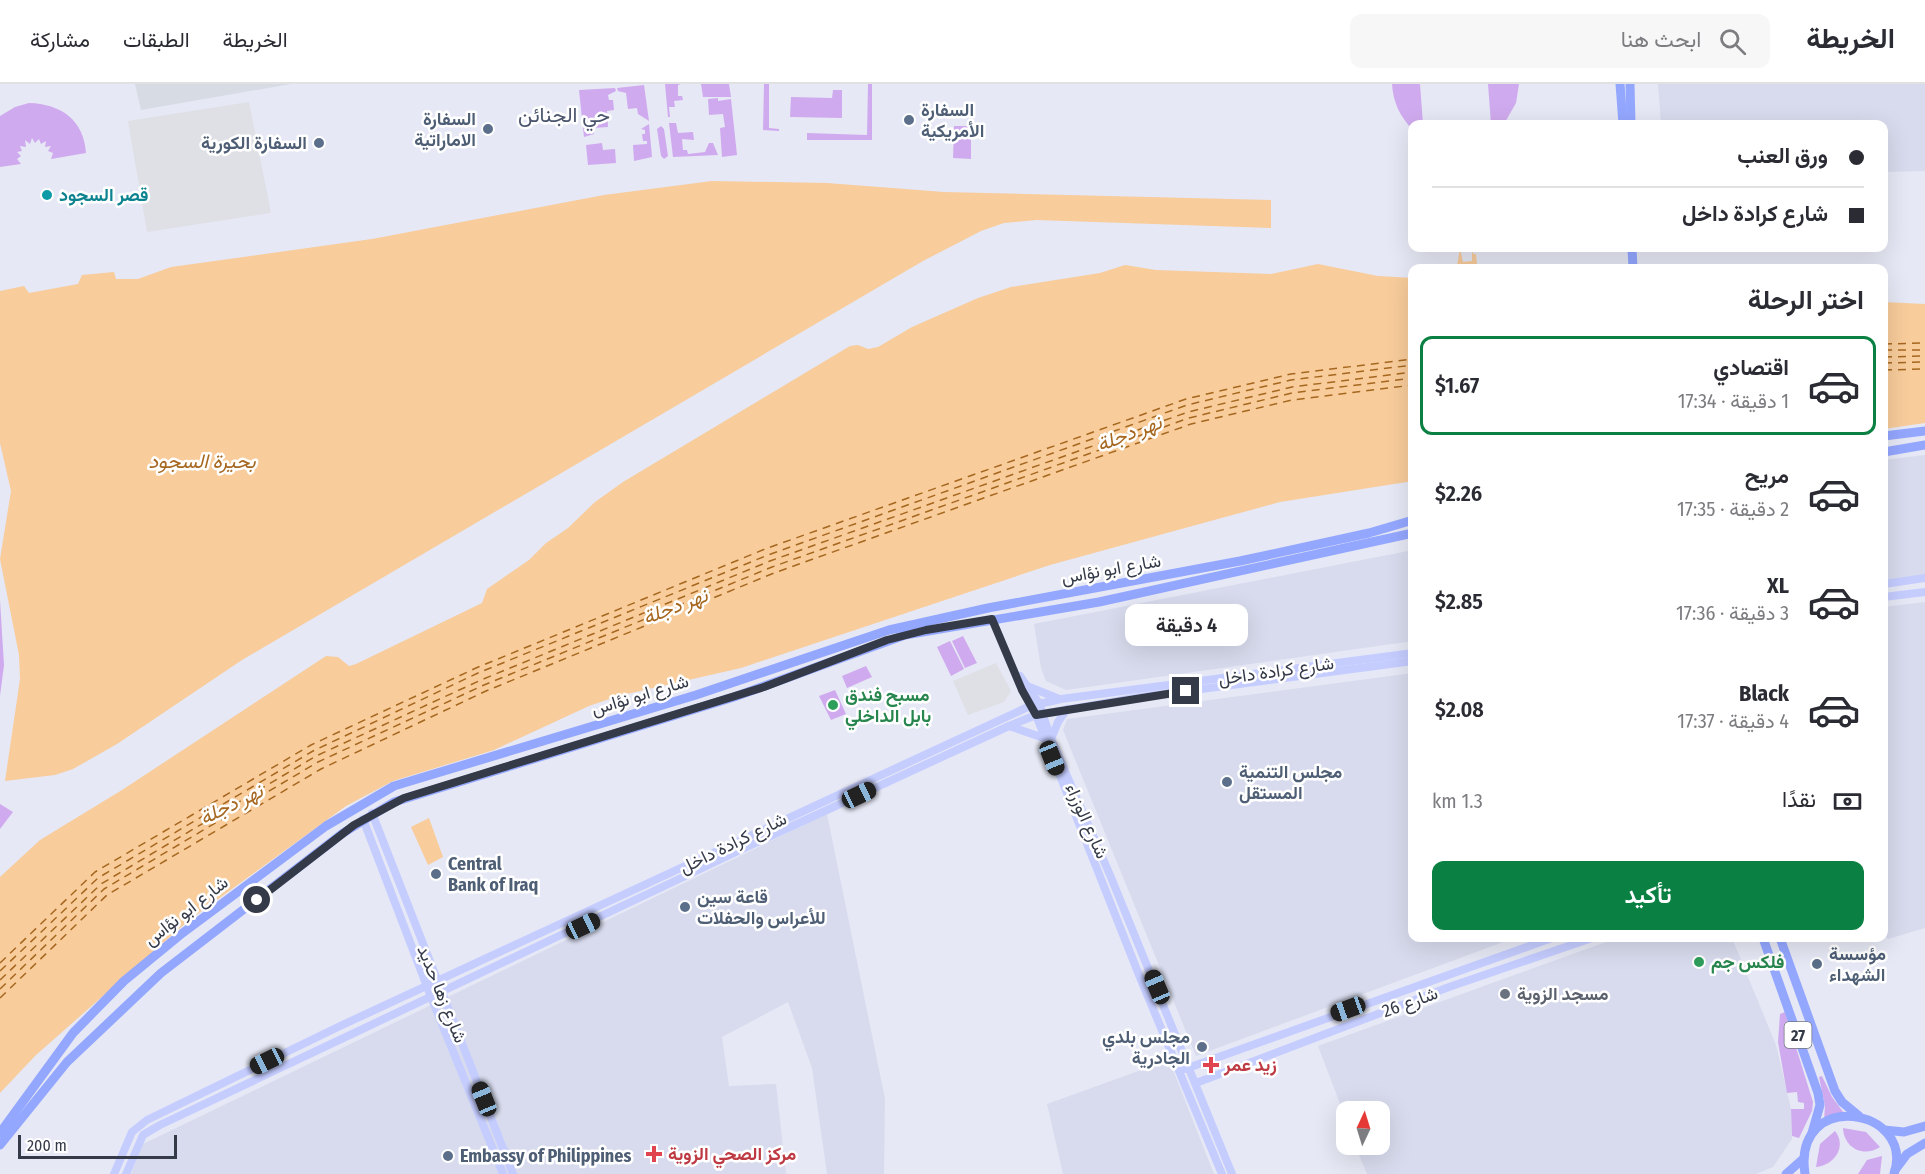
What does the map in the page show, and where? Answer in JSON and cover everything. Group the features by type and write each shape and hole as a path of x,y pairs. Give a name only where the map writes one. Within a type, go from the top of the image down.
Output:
{"main road":[{"path":"1620,84 1623,120"},
{"path":"1630,84 1631,120"},
{"path":"1888,436 1925,431"},
{"path":"1888,451 1925,445"},
{"name":"شارع ابو نؤاس","path":"0,1133 73,1033 124,981 180,935 326,826 394,786 592,727 916,623 1229,563 1368,533 1408,521"},
{"name":"شارع ابو نؤاس","path":"0,1145 67,1062 145,987 372,813 425,791 764,687 887,640 926,630 1099,602 1408,534"},
{"path":"1888,583 1925,578"},
{"path":"1888,597 1925,592"},
{"name":"شارع الوزراء","path":"992,619 1008,658 1024,688 1029,706 1039,715"},
{"name":"شارع كرادة داخل","path":"126,1174 136,1147 150,1130 557,938 818,802 1029,706 1061,699 1408,654"},
{"name":"شارع كرادة داخل","path":"114,1174 135,1127 227,1080 427,986 665,882 1009,726 1039,715 1067,709 1408,662"},
{"path":"1014,713 1024,688 1061,699"},
{"name":"شارع الوزراء","path":"1024,688 1039,703 1039,715 1047,738 1161,1026 1180,1071 1232,1174"},
{"path":"1009,726 1047,738 1067,709"},
{"name":"شارع الوزراء","path":"1047,738 1190,1068 1215,1143 1222,1174"},
{"name":"شارع زها حديد","path":"372,813 436,982 513,1174"},
{"name":"شارع زها حديد","path":"363,819 431,997 503,1174"},
{"path":"553,929 557,938"},
{"name":"شارع 26","path":"1180,1071 1540,942"},
{"name":"شارع 26","path":"1196,1083 1503,968 1580,942"},
{"name":"27","path":"1764,942 1818,1093 1818,1115 1812,1133"},
{"name":"27","path":"1781,942 1827,1074 1842,1102 1859,1116"},
{"path":"1499,956 1503,968"},
{"path":"1161,1026 1171,1022"},
{"path":"1805,1174 1803,1159 1812,1133 1833,1118 1859,1116 1873,1121 1884,1130 1892,1142 1896,1156 1894,1172"},
{"path":"483,1124 493,1121"},
{"path":"1884,1130 1904,1132 1925,1125"},
{"path":"1894,1172 1907,1154 1925,1143"},
{"path":"1786,1174 1803,1159"}],"shaded area":[{"path":"135,84 291,84 141,110"},
{"path":"665,84 681,84 678,85 678,96 682,96 683,100 674,101 675,107 669,107 670,117 668,117"},
{"path":"701,84 729,84 731,97 703,97"},
{"path":"764,84 769,84 769,128 779,129 779,131 763,130"},
{"path":"868,84 872,84 872,140 807,140 807,133 867,135"},
{"path":"1392,84 1420,84 1423,120 1408,120 1408,124 1398,109"},
{"path":"1488,84 1519,84 1516,103 1506,120 1491,120"},
{"path":"1658,84 1925,84 1925,171 1888,172 1888,120 1661,120"},
{"path":"644,85 649,121 638,114 637,108 628,109 626,93 618,91 617,88"},
{"path":"615,88 616,91 608,95 609,100 613,100 614,110 607,111 608,127 593,128 594,134 584,137 579,90"},
{"path":"833,90 842,90 842,118 790,117 791,97 832,98"},
{"path":"718,98 718,101 731,99 737,155 722,157 720,128 725,127 723,114 709,115 708,99"},
{"path":"249,102 271,213 147,232 128,121"},
{"path":"29,103 51,107 69,116 81,131 86,153 51,159 53,153 48,151 51,146 45,147 46,141 41,144 39,139 35,143 32,138 30,144 25,140 26,147 20,146 22,151 17,152 21,156 17,159 21,164 0,167 0,116 15,107"},
{"path":"669,123 676,123 678,133 693,132 694,140 682,139 683,150 687,150 688,154 705,152 709,143 713,143 718,155 673,157"},
{"path":"649,124 652,157 634,161 633,145 647,144 647,141 643,141 642,134 645,134 645,130 641,129"},
{"path":"661,126 664,129 668,156 664,159 661,156 657,129"},
{"path":"954,126 971,126 971,159 953,158"},
{"path":"602,143 603,150 615,149 616,163 588,165 586,145"},
{"path":"1925,455 1925,575 1888,580 1888,460"},
{"path":"1408,551 1408,642 1066,690 1046,681 1041,668 1034,624"},
{"path":"0,600 4,665 0,696"},
{"path":"1925,602 1925,928 1888,939 1888,607"},
{"path":"963,636 977,663 965,668 952,641"},
{"path":"950,641 964,669 951,676 937,647"},
{"path":"996,663 1011,691 1004,702 968,715 953,681"},
{"path":"866,666 872,677 847,688 842,676"},
{"path":"1408,674 1408,942 1503,942 1196,1056 1063,730 1067,719"},
{"name":"مسبح فندق بابل الداخلي","path":"835,690 846,714 831,720 819,696"},
{"path":"0,804 13,812 0,829"},
{"path":"827,814 885,1099 884,1174 827,1174 812,1068 788,1002 722,1037 729,1086 776,1084 786,1174 131,1174 143,1144"},
{"path":"1606,942 1734,942 1776,1045 1791,1109 1792,1139 1773,1167 1756,1174 1367,1174 1359,1155 1390,1155 1390,1101 1339,1101 1318,1046"},
{"path":"1785,1012 1813,1102 1812,1111 1799,1138 1792,1136 1791,1109 1804,1109 1804,1103 1798,1102 1797,1092 1787,1093 1778,1042 1780,1014"},
{"path":"1169,1060 1214,1174 1063,1174 1047,1104"},
{"path":"1822,1076 1832,1097 1844,1113 1824,1120 1825,1106 1819,1077"},
{"path":"1843,1128 1866,1132 1880,1147 1867,1151 1855,1149 1847,1141"},
{"path":"1835,1131 1840,1143 1837,1154 1829,1163 1816,1167 1820,1144"},
{"path":"1882,1156 1880,1174 1858,1174 1867,1160"}],"water":[{"name":"بحيرة السجود","path":"712,181 827,183 944,192 1271,200 1271,228 1036,220 1004,223 981,231 923,261 242,660 117,744 73,769 55,775 5,781 20,679 19,655 0,559 11,491 0,443 0,291 24,286 29,293 78,284 82,275 114,272 116,279 138,279 171,267 372,239 604,195"},
{"path":"1459,252 1463,262 1472,261 1472,252 1476,254 1477,264 1457,264"},
{"name":"نهر دجلة","path":"1318,264 1378,276 1408,278 1408,482 1280,502 1050,565 741,668 618,696 589,706 494,750 393,781 346,806 188,921 36,1055 0,1093 0,877 40,840 122,790 326,656 338,657 349,666 356,664 482,603 487,589 529,560 595,502 623,482 850,346 858,345 868,349 878,347 912,327 978,298 1011,287 1100,273 1125,265 1156,270 1271,274"},
{"path":"1888,302 1925,304 1925,423 1888,428"},
{"path":"429,818 443,857 428,865 411,827"}],"ferry route":[{"path":"1888,344 1925,343"},
{"path":"1888,350 1925,350"},
{"path":"1888,357 1925,356"},
{"path":"0,963 95,872 311,745 476,668 765,549 1186,399 1291,374 1408,360"},
{"path":"1888,363 1925,362"},
{"path":"0,971 98,878 313,751 478,673 768,555 1187,405 1291,380 1408,366"},
{"path":"1888,370 1925,369"},
{"path":"0,980 101,884 316,756 481,680 770,561 1188,412 1292,387 1408,373"},
{"path":"0,989 104,889 318,762 484,685 772,567 1189,418 1292,393 1408,379"},
{"path":"0,998 107,895 321,769 486,691 774,573 1191,424 1292,400 1408,386"}],"place":[{"name":"السفارة الأمريكية","path":"909,120"},
{"name":"السفارة الاماراتية","path":"488,129"},
{"name":"السفارة الكورية","path":"319,143"},
{"name":"قصر السجود","path":"47,195"},
{"name":"مسبح فندق بابل الداخلي","path":"833,705"},
{"name":"مجلس التنمية المستقل","path":"1227,782"},
{"name":"Central Bank of Iraq","path":"436,874"},
{"name":"قاعة سين للأعراس والحفلات","path":"685,907"},
{"name":"فلكس جم","path":"1699,962"},
{"name":"مؤسسة الشهداء","path":"1817,964"},
{"name":"مسجد الزوية","path":"1505,994"},
{"name":"مجلس بلدي الجادرية","path":"1202,1047"},
{"name":"زيد عمر","path":"1211,1065"},
{"name":"مركز الصحي الزوية","path":"654,1154"},
{"name":"Embassy of Philippines","path":"448,1156"}],"district":[{"name":"حي الجنائن","path":"564,115"}],"route":[{"path":"257,900 354,825 394,802 734,697 887,640 926,630 992,619 1029,706 1036,715 1186,691"}]}
